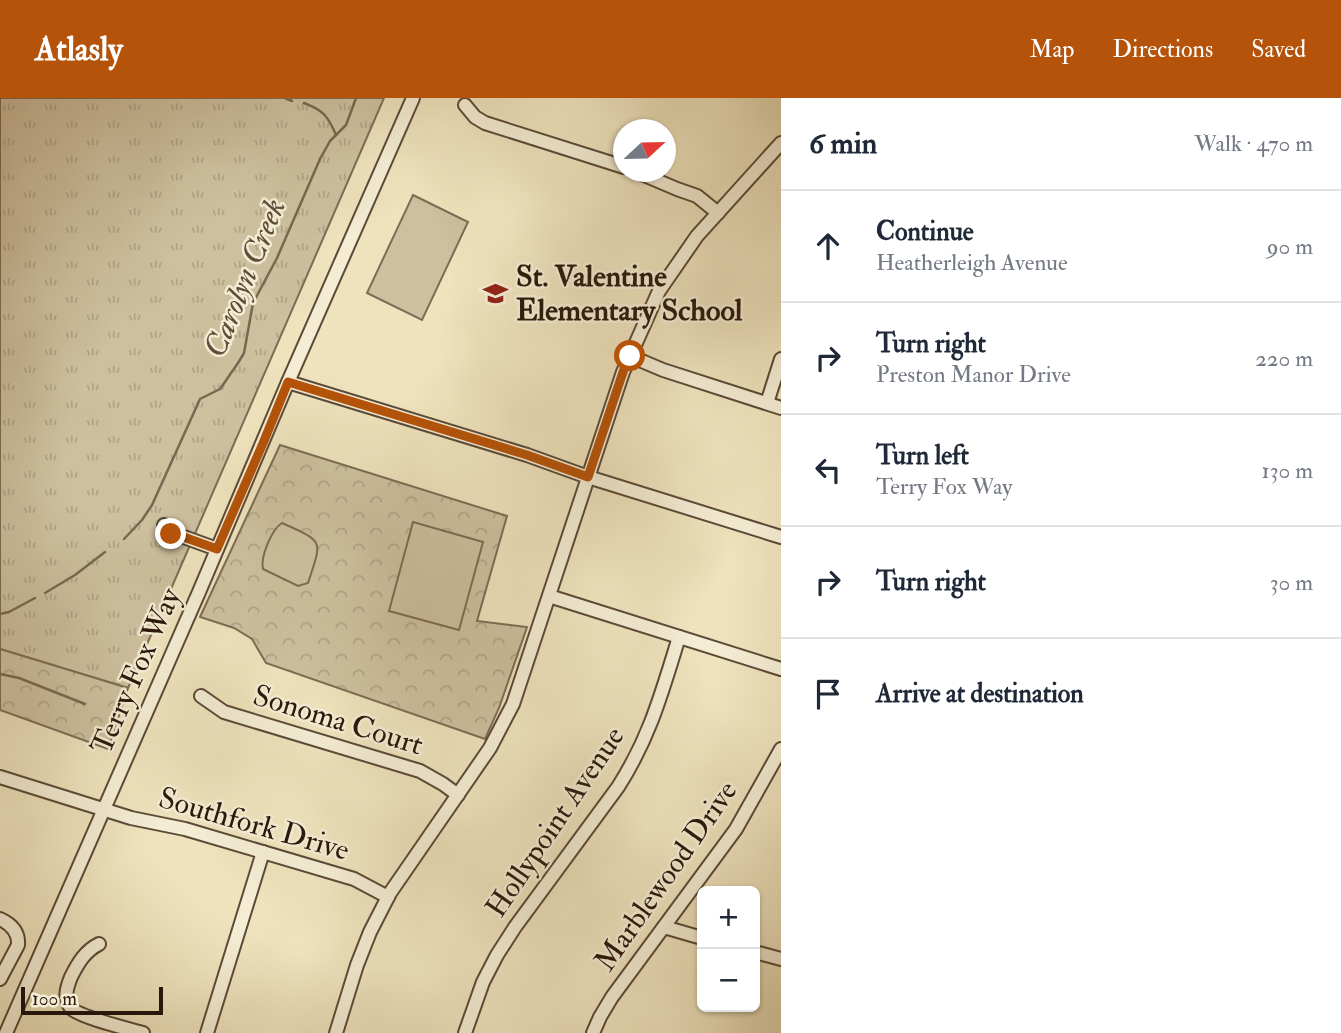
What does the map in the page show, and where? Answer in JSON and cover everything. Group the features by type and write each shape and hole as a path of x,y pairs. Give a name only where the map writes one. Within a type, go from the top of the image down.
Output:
{"street":[{"name":"Terry Fox Way","path":"6,1033 412,98"},
{"path":"465,105 485,124 613,164"},
{"path":"336,1033 357,965 388,897 490,748 510,711 623,372 659,291 697,236 781,143"},
{"path":"662,182 697,196 718,213"},
{"path":"630,356 663,370 781,408"},
{"path":"767,403 781,359"},
{"path":"288,382 781,537"},
{"path":"164,525 166,532 217,549"},
{"path":"549,596 781,669"},
{"name":"Hollypoint Avenue","path":"465,1033 483,982 497,955 632,764 656,714 679,637"},
{"name":"Sonoma Court","path":"201,696 224,712 420,771 458,795"},
{"name":"Marblewood Drive","path":"598,1032 612,997 736,829 781,749"},
{"name":"Southfork Drive","path":"0,777 131,818 185,829 354,879 388,897"},
{"path":"207,1033 263,852"},
{"path":"0,919 13,928 19,941 0,979"},
{"path":"664,927 697,937"},
{"path":"99,944 85,954 75,969 66,989 69,1006 80,1014 143,1033"},
{"path":"760,953 781,959"}],"green space":[{"path":"0,98 384,98 128,688 0,649"},
{"path":"413,195 468,222 422,320 367,293"},
{"path":"280,445 507,516 477,621 527,627 499,708 485,739 266,663 252,639 234,628 200,617"},
{"path":"413,522 483,542 459,630 389,611"},
{"path":"282,523 306,534 316,544 316,558 308,583 298,586 263,569 263,558 268,544 274,531"},
{"path":"0,649 128,688 108,749 0,710"}],"waterway":[{"path":"285,98 292,101"},
{"name":"Carolyn Creek","path":"124,539 152,505 200,399 220,389 244,353 253,303 277,258 320,159 330,141 346,125 356,98"},
{"path":"304,103 324,114 336,135"},
{"name":"Carolyn Creek","path":"45,593 105,552"},
{"name":"Carolyn Creek","path":"0,614 35,598"},
{"name":"Carolyn Creek","path":"0,674 19,678 85,704"}],"place":[{"name":"St. Valentine Elementary School","path":"496,293"}],"route":[{"path":"171,534 217,549 288,382 527,455 588,477 630,356"}]}
